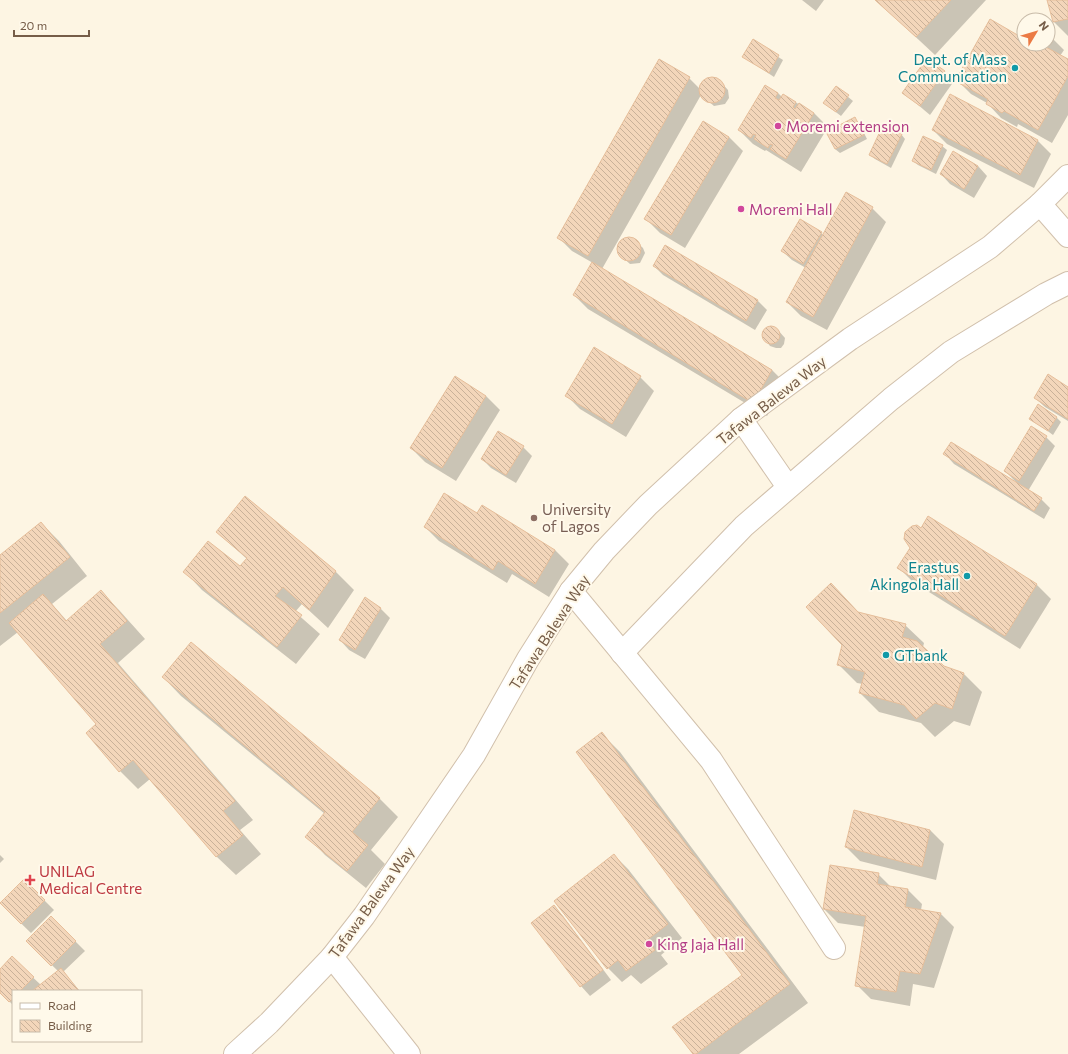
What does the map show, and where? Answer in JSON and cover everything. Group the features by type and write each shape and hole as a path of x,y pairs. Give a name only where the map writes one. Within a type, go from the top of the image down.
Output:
{"street":[{"name":"Tafawa Balewa Way","path":"234,1054 269,1023 332,956 364,916 474,755 528,659 571,591 604,551 648,505 741,419 850,339 990,247 1040,204 1068,176"},
{"path":"1040,204 1068,236"},
{"path":"622,653 744,526 891,399 951,352 1046,294 1068,283"},
{"path":"741,419 788,487"},
{"path":"571,591 711,760 834,948"},
{"path":"332,956 409,1054"}],"building":[{"path":"875,0 951,0 916,37"},
{"path":"1047,0 1068,0 1068,19 1056,21 1056,12 1050,12"},
{"name":"Dept. of Mass Communication","path":"990,19 1016,34 1016,52 1055,52 1068,59 1068,76 1038,130 1004,111 1002,113 986,104 988,99 955,81"},
{"path":"753,39 779,55 769,73 742,57"},
{"path":"927,58 945,71 920,106 902,93"},
{"path":"659,59 690,77 588,256 557,238"},
{"path":"712,77 721,81 725,90 721,99 712,103 703,99 699,90 703,81"},
{"path":"765,85 778,93 775,98 779,100 783,94 796,102 793,107 795,109 799,103 814,113 786,159 770,149 773,145 770,144 768,148 754,139 756,135 753,134 751,138 738,130"},
{"path":"836,86 849,95 836,112 823,103"},
{"path":"950,94 1038,140 1020,175 932,130"},
{"path":"855,117 864,135 835,149 826,132"},
{"path":"703,121 729,137 671,235 644,219"},
{"path":"883,125 902,134 887,164 869,155"},
{"path":"923,136 943,145 931,170 912,161"},
{"path":"953,151 978,166 964,189 940,174"},
{"path":"846,192 873,207 813,317 786,302"},
{"path":"800,219 822,232 803,264 781,251"},
{"path":"629,237 637,241 641,249 637,257 629,261 621,257 617,249 621,241"},
{"path":"665,245 758,300 746,321 653,266"},
{"path":"592,262 772,370 753,403 573,295"},
{"path":"767,326 775,326 780,331 778,342 775,344 767,344 762,339 762,331"},
{"path":"594,347 641,376 612,424 565,396"},
{"path":"1048,374 1068,387 1068,419 1034,398"},
{"path":"455,376 486,396 442,468 410,448"},
{"path":"1038,404 1057,417 1048,431 1029,419"},
{"path":"1031,426 1047,436 1019,481 1004,471"},
{"path":"498,431 524,446 506,475 481,459"},
{"path":"951,442 1042,498 1034,511 943,454"},
{"path":"444,493 477,513 482,505 555,550 535,584 498,561 493,570 424,527"},
{"path":"245,496 336,571 309,610 283,587 275,596 302,615 277,647 183,572 208,541 240,566 247,558 216,532"},
{"name":"Erastus Akingola Hall","path":"928,516 1037,584 1005,636 897,568 910,548 904,539 905,532 912,526 917,525 921,528"},
{"path":"41,522 70,557 0,613 0,555"},
{"name":"GTbank","path":"831,583 858,612 906,624 902,637 917,641 944,666 964,673 952,709 935,703 916,719 904,705 859,693 865,672 837,665 842,645 806,607"},
{"path":"101,590 127,621 100,644 235,801 223,811 243,835 216,857 133,760 119,772 86,733 96,724 9,623 43,594 66,621"},
{"path":"365,597 381,608 355,650 339,640"},
{"path":"191,642 380,798 352,832 368,845 347,871 305,837 325,812 162,677"},
{"path":"602,732 790,984 696,1054 693,1054 672,1027 742,975 576,752"},
{"path":"854,810 930,830 922,867 845,847"},
{"path":"614,854 668,924 647,940 655,950 626,971 618,960 607,969 554,901"},
{"path":"830,865 879,873 877,884 908,889 905,907 941,913 920,974 900,971 896,992 855,986 866,916 823,909"},
{"path":"24,879 45,900 21,924 0,903"},
{"path":"554,905 603,970 580,987 531,923"},
{"path":"51,916 76,941 51,966 26,941"},
{"path":"12,956 34,977 21,990 12,990 12,1000 9,1002 0,993 0,969"},
{"path":"61,968 78,990 33,990"}],"place":[{"name":"Dept. of Mass Communication","path":"1015,68"},
{"name":"Moremi extension","path":"778,126"},
{"name":"Moremi Hall","path":"741,209"},
{"name":"University of Lagos","path":"534,518"},
{"name":"Erastus Akingola Hall","path":"967,576"},
{"name":"GTbank","path":"886,655"},
{"name":"UNILAG Medical Centre","path":"30,880"},
{"name":"King Jaja Hall","path":"649,944"}]}
